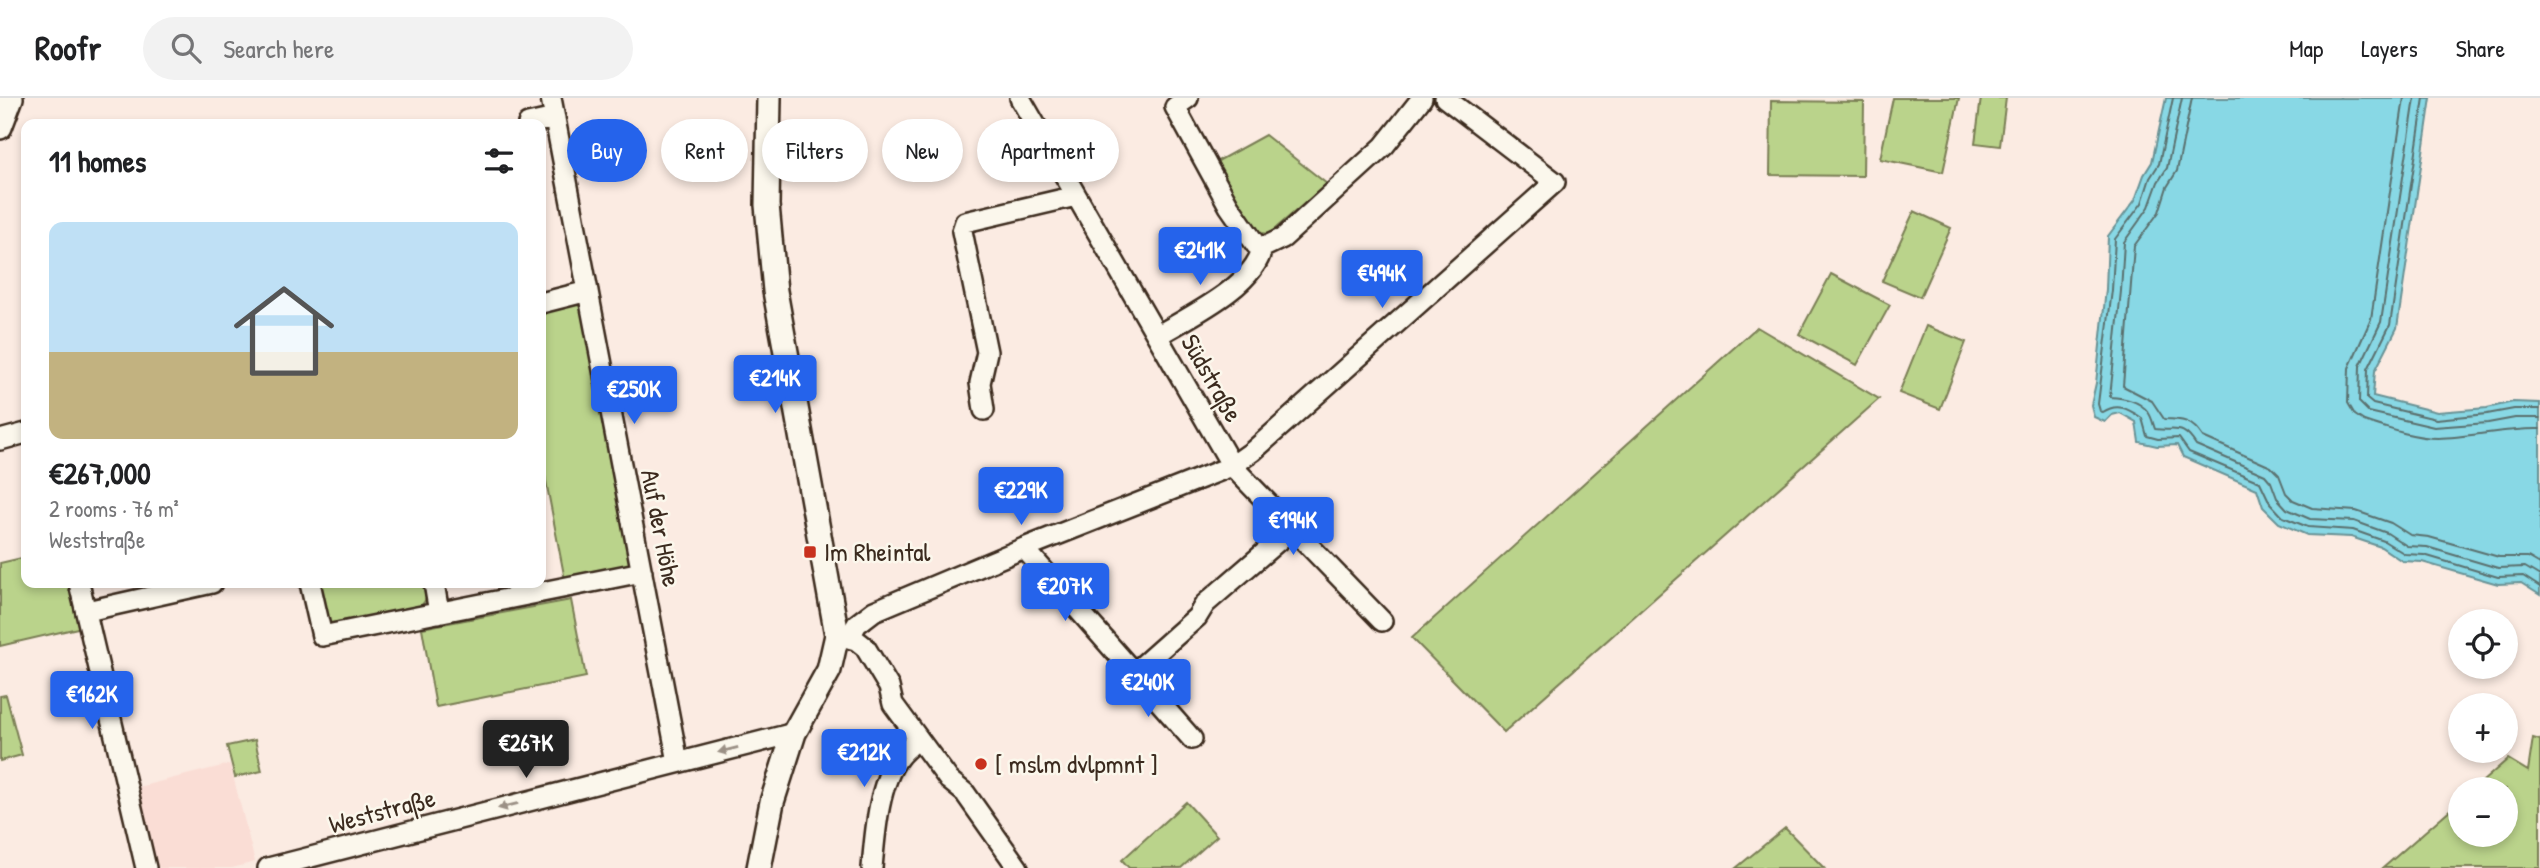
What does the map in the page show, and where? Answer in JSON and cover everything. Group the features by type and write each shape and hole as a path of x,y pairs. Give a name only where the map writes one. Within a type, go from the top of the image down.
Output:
{"street":[{"path":"0,127 11,98"},
{"name":"Auf der Höhe","path":"551,98 678,762"},
{"path":"769,98 767,205 775,291 843,636"},
{"name":"Südstraße","path":"1020,98 1233,466 1382,621"},
{"path":"1188,98 1175,107 1230,206 1256,245 1262,248"},
{"path":"1262,248 1283,238 1384,146 1422,98"},
{"path":"759,868 772,802 794,733 829,670 843,636 874,611 1024,548 1233,466 1555,182 1445,98"},
{"path":"546,120 555,118"},
{"path":"984,410 980,383 988,352 962,231 965,222 1076,195"},
{"path":"1157,336 1216,301 1255,267 1262,248"},
{"path":"546,302 587,291"},
{"path":"0,440 21,434"},
{"path":"1135,672 1197,617 1206,604 1293,528"},
{"path":"1024,548 1192,739"},
{"path":"311,588 322,636 642,572"},
{"path":"80,588 146,868"},
{"path":"87,611 190,588"},
{"path":"435,588 439,613"},
{"path":"843,636 865,648 889,687 893,704 949,780 965,793 1018,868"},
{"name":"Weststraße","path":"268,868 794,733"},
{"path":"872,868 876,825 887,779 900,755 918,738"}],"shaded area":[{"path":"230,764 255,862 232,868 158,868 138,787"}],"green space":[{"path":"1893,98 1959,98 1943,172 1880,159"},
{"path":"1981,98 2006,98 2000,146 1975,143"},
{"path":"1771,101 1864,102 1863,176 1770,175"},
{"path":"1265,135 1327,184 1269,234 1254,228 1216,162"},
{"path":"1914,211 1951,228 1920,297 1882,281"},
{"path":"1831,274 1890,305 1857,365 1799,334"},
{"path":"571,302 580,306 587,316 631,563 626,568 565,580 546,481 546,306"},
{"path":"1926,326 1966,342 1940,409 1899,393"},
{"path":"1757,327 1879,399 1504,732 1412,638"},
{"path":"21,558 21,588 74,588 82,627 0,646 0,563"},
{"path":"320,588 424,588 426,599 420,608 331,623"},
{"path":"571,600 586,677 436,707 422,628"},
{"path":"6,695 22,755 0,761 0,696"},
{"path":"2533,738 2540,740 2540,868 2383,868 2448,811 2448,847 2518,847 2518,777 2488,777 2503,763 2515,763 2528,771"},
{"path":"255,740 262,771 235,777 227,746"},
{"path":"1186,802 1217,836 1181,868 1129,868 1122,860"},
{"path":"1785,828 1824,868 1736,868"}],"water":[{"path":"2166,98 2431,98 2397,328 2375,371 2373,396 2437,412 2487,408 2513,402 2540,403 2540,595 2521,583 2498,584 2422,562 2402,561 2381,547 2351,537 2307,535 2279,523 2263,507 2257,489 2183,457 2177,445 2157,446 2139,442 2136,422 2120,413 2112,415 2105,422 2094,417 2091,405 2096,383 2106,289 2108,236 2135,200 2152,162"}],"place":[{"name":"Im Rheintal","path":"810,552"},
{"name":"[ mslm dvlpmnt ]","path":"981,764"}]}
